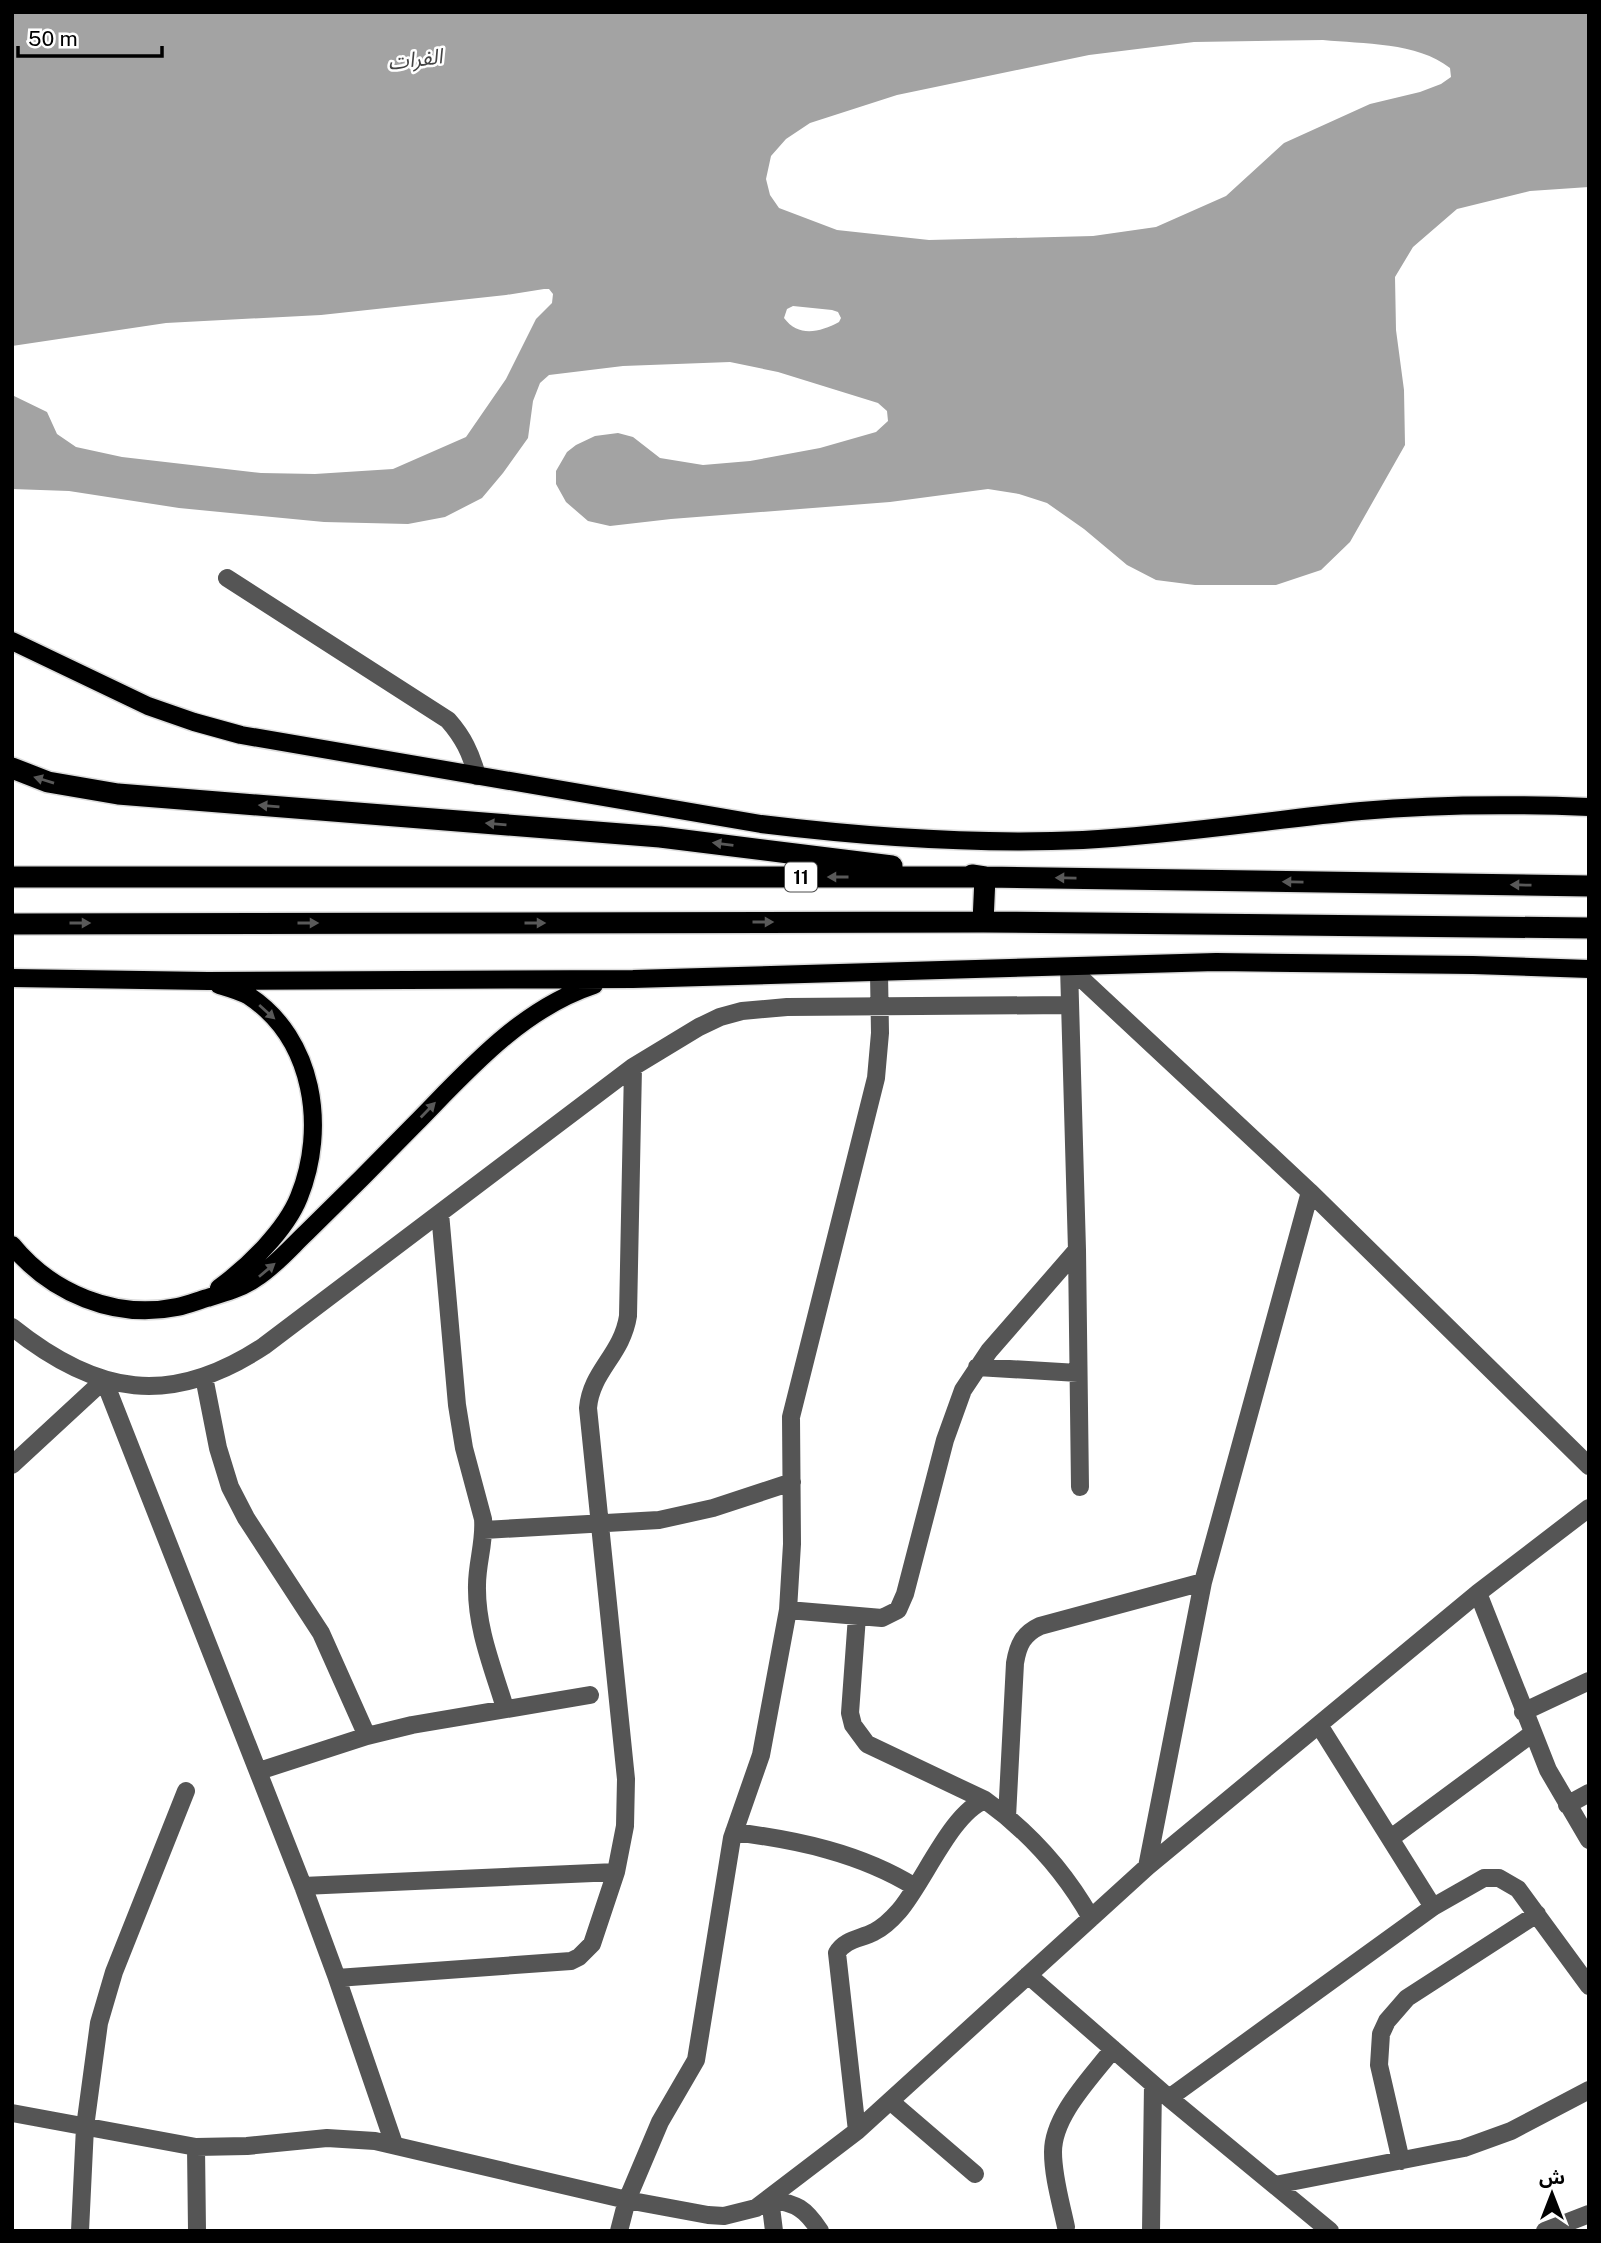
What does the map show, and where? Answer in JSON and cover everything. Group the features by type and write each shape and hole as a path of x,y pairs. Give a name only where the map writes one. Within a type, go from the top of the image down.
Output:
{"highway":[{"path":"12,768 48,782 118,794 660,837 985,877 983,922"},
{"name":"11","path":"12,877 985,877 1589,886"},
{"path":"12,923 983,922 1589,928"}],"main road":[{"path":"12,641 148,706 241,735 761,824 840,834 973,841 1080,840 1159,835 1417,807 1589,807"},
{"path":"12,978 208,981 633,979 1216,962 1345,962 1589,969"},
{"path":"12,1245 44,1278 79,1297 111,1307 146,1310 177,1307 229,1292 256,1279 277,1261 346,1195 466,1072 514,1029 569,993 597,984 633,979"},
{"path":"205,1298 234,1278 253,1259 277,1233 299,1199 311,1160 314,1120 308,1080 292,1042 273,1016 247,995 208,981"}],"street":[{"path":"227,578 448,720 462,736 472,755 477,776"},
{"path":"1069,967 1080,1487"},
{"path":"1069,967 1310,1192 1589,1466"},
{"path":"619,2231 627,2200 660,2122 696,2060 734,1832 761,1755 788,1610 792,1482 790,1416 876,1078 879,1056 879,973"},
{"path":"12,1327 58,1360 80,1372 104,1380 154,1386 179,1384 204,1377 245,1359 264,1346 633,1067 699,1027 742,1011 787,1007 1070,1005"},
{"path":"337,1978 571,1961 592,1944 616,1872 625,1826 626,1779 589,1400 596,1379 623,1338 628,1316 633,1067"},
{"path":"1147,1867 1203,1582 1310,1192"},
{"path":"440,1213 457,1405 464,1448 482,1509 484,1530 478,1565 477,1604 485,1642 505,1708"},
{"path":"788,1610 882,1618 898,1610 903,1602 952,1415 977,1367 1077,1250"},
{"path":"977,1367 1078,1373"},
{"path":"204,1377 218,1448 230,1487 246,1518 321,1633 367,1736"},
{"path":"12,1465 104,1380"},
{"path":"104,1380 303,1886 394,2144"},
{"path":"484,1530 600,1525 686,1516 792,1482"},
{"path":"13,2108 85,2127 195,2147 247,2146 327,2138 394,2144 627,2200 708,2223 740,2213 770,2199 857,2131 1147,1867 1478,1593 1589,1508"},
{"path":"1007,1818 1015,1663 1019,1644 1024,1636 1040,1626 1203,1582"},
{"path":"1478,1593 1523,1712 1567,1805 1589,1840"},
{"path":"856,1616 850,1713 859,1735 878,1750 985,1800 1050,1860 1076,1891 1091,1918"},
{"path":"1523,1712 1589,1681"},
{"path":"259,1771 367,1736 424,1722 590,1695"},
{"path":"1319,1725 1433,1907"},
{"path":"1391,1838 1533,1733"},
{"path":"80,2231 85,2127 94,2049 105,1997 187,1791"},
{"path":"1567,1805 1589,1793"},
{"path":"857,2131 837,1953 847,1943 875,1932 888,1922 901,1908 961,1818 974,1804 985,1800"},
{"path":"734,1832 783,1838 850,1856 891,1873 915,1887"},
{"path":"303,1886 616,1872"},
{"path":"1169,2098 1433,1907 1477,1881 1499,1878 1513,1884 1588,1984"},
{"path":"1401,2161 1379,2065 1381,2035 1387,2021 1407,1998 1537,1914"},
{"path":"1028,1975 1169,2098 1330,2231"},
{"path":"1066,2227 1054,2163 1056,2130 1067,2110 1113,2049"},
{"path":"1151,2231 1153,2084"},
{"path":"1275,2185 1464,2148 1522,2126 1589,2090"},
{"path":"890,2101 975,2174"},
{"path":"195,2147 197,2231"},
{"path":"770,2199 774,2231"},
{"path":"770,2199 793,2203 804,2210 820,2231"},
{"path":"1545,2231 1589,2214"}],"water":[{"name":"الفرات","path":"12,12 1589,12 1589,187 1530,191 1457,209 1413,247 1395,277 1396,330 1404,390 1405,445 1350,542 1321,570 1276,585 1195,585 1156,580 1127,565 1084,529 1047,503 1019,494 988,489 890,502 610,526 588,521 566,502 556,484 556,471 567,452 595,436 618,433 633,437 660,458 703,465 750,461 820,448 876,432 888,421 887,411 878,403 778,372 730,362 623,366 549,375 540,383 533,401 528,438 482,498 445,517 408,524 324,522 179,508 69,491 12,489 12,395 47,412 57,434 76,447 122,457 261,473 315,474 393,469 466,437 506,379 536,319 552,303 553,294 549,289 321,315 166,323 12,346","holes":["1323,40 1389,46 1422,53 1450,68 1451,77 1420,92 1370,104 1284,143 1226,196 1156,227 1093,236 929,240 837,230 779,208 770,195 766,179 771,156 786,139 810,123 897,95 1089,55 1194,42","793,306 832,310 838,312 841,318 839,322 824,328 803,331 784,318 787,309"]}]}
